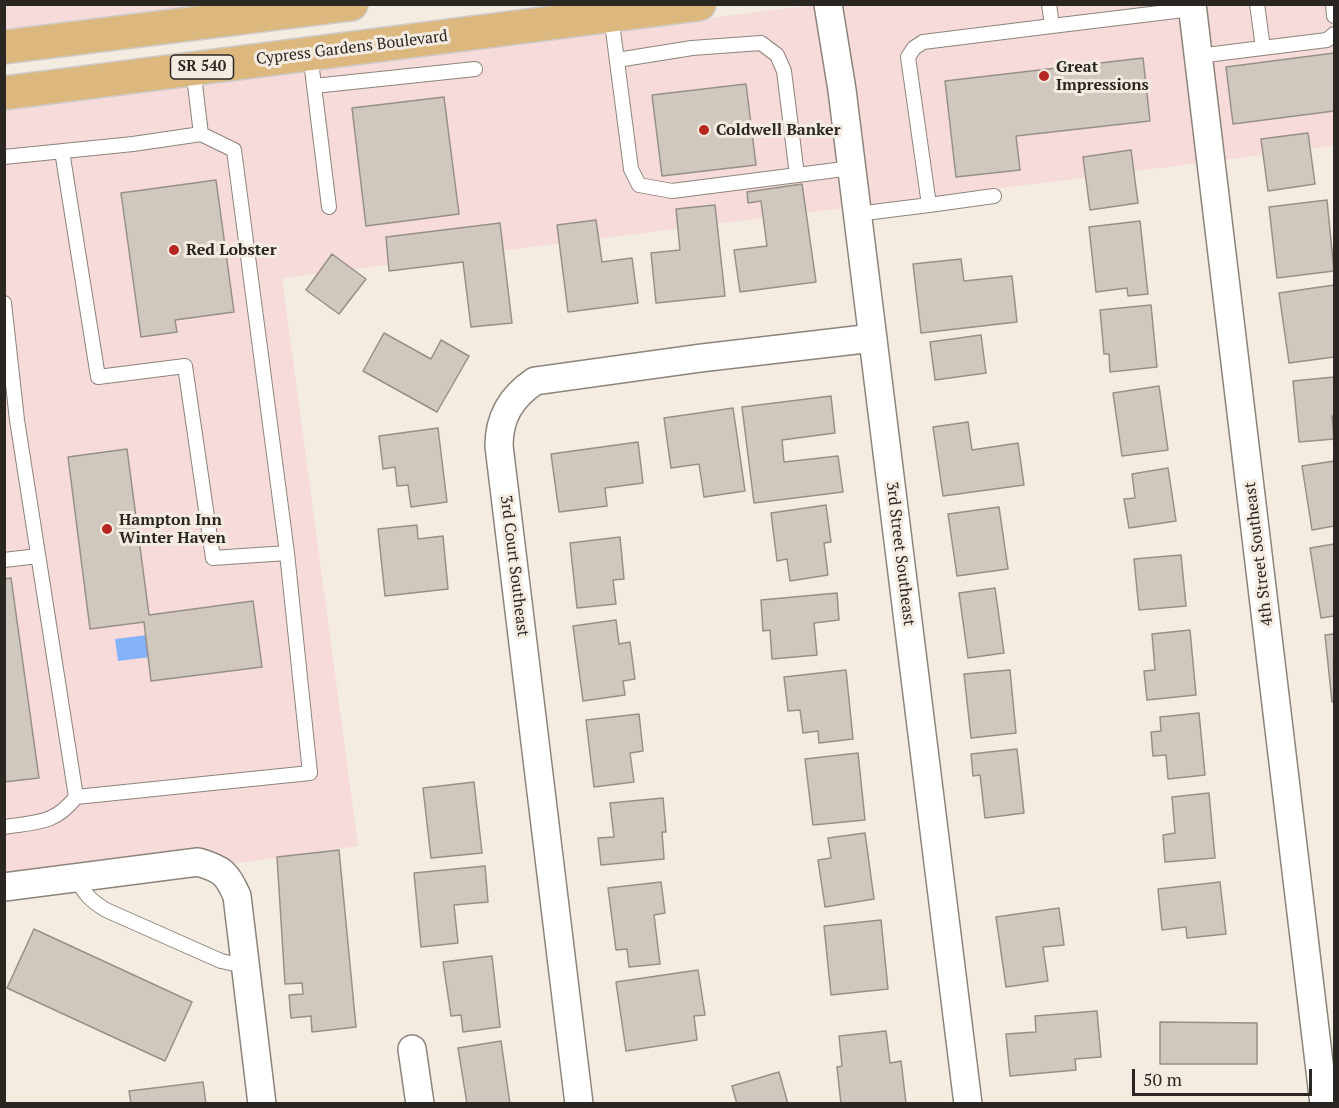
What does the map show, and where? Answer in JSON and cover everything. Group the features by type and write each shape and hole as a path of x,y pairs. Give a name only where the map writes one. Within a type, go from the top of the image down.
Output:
{"main road":[{"path":"4,47 276,9 351,4"},
{"name":"Cypress Gardens Boulevard","path":"4,93 699,4"},
{"path":"89,82 93,75 136,61 236,35 276,9"},
{"path":"4,66 67,54 92,36"}],"street":[{"name":"3rd Street Southeast","path":"828,4 852,168 968,1104"},
{"name":"4th Street Southeast","path":"1192,7 1324,1104"},
{"name":"3rd Court Southeast","path":"579,1104 499,446 499,427 519,391 535,381 873,338"},
{"path":"4,887 198,862 217,868 229,879 237,896 262,1104"},
{"path":"412,1049 420,1104"}],"lane":[{"path":"1049,4 1052,26"},
{"path":"1257,4 1263,48"},
{"path":"1333,4 1335,16"},
{"path":"929,205 908,57 914,48 923,42 1192,7"},
{"path":"611,15 631,169 639,185 672,191 852,168"},
{"path":"1198,56 1326,40 1335,34"},
{"path":"617,60 692,48 761,43 777,55 784,71 797,175"},
{"path":"310,53 329,207"},
{"path":"193,68 201,134"},
{"path":"314,86 475,69"},
{"path":"4,157 134,144 201,134 234,150 287,553 310,773 76,796"},
{"path":"62,151 98,377 185,366 213,558 287,553"},
{"path":"857,214 994,196"},
{"path":"4,303 10,412 38,556 76,796 66,810 49,821 4,827"},
{"path":"4,560 38,556"},
{"path":"76,877 82,891 91,901 106,910 221,961 244,966"}],"shaded area":[{"path":"4,5 237,5 98,22 96,18 88,23 5,33"},
{"path":"815,5 830,92 844,208 282,278 358,846 232,864 220,854 196,848 5,872 5,107 86,97 92,101 96,95"},
{"path":"840,5 1179,5 1199,163 869,205"},
{"path":"1204,5 1334,5 1334,146 1223,160"}],"water":[{"path":"147,635 150,657 118,661 115,639"}],"building":[{"path":"1334,53 1334,111 1233,124 1226,67"},
{"path":"1143,58 1150,121 1016,136 1020,170 956,177 945,81"},
{"name":"Coldwell Banker","path":"746,84 756,165 662,176 652,95"},
{"path":"444,97 459,214 366,226 352,108"},
{"path":"1308,133 1315,184 1268,191 1261,139"},
{"path":"1131,150 1138,203 1090,210 1083,157"},
{"path":"216,180 234,312 175,320 177,332 141,337 121,193"},
{"path":"802,184 816,282 740,292 734,250 767,246 761,201 748,203 747,192"},
{"path":"1327,200 1334,271 1277,278 1269,207"},
{"path":"715,205 725,296 656,303 651,253 680,250 676,209"},
{"path":"596,220 602,262 632,258 638,303 568,312 557,225"},
{"path":"1140,221 1148,294 1128,296 1127,288 1096,292 1089,227"},
{"path":"500,223 512,323 471,327 463,262 389,271 386,237"},
{"path":"332,254 366,279 339,314 306,290"},
{"path":"961,259 964,281 1012,276 1017,322 921,333 913,264"},
{"path":"1334,285 1334,357 1289,363 1279,293"},
{"path":"1151,305 1157,367 1110,372 1109,354 1104,354 1100,310"},
{"path":"384,333 431,359 441,340 469,356 437,412 363,371"},
{"path":"981,335 986,373 935,380 930,342"},
{"path":"1334,377 1334,416 1332,416 1334,439 1299,442 1293,381"},
{"path":"1159,386 1168,450 1122,456 1113,393"},
{"path":"831,396 835,433 782,440 784,462 838,456 843,492 754,503 742,407"},
{"path":"733,408 745,491 704,497 699,464 671,468 664,418"},
{"path":"968,422 972,450 1018,443 1024,485 943,496 933,427"},
{"path":"438,428 447,502 411,507 408,485 397,486 395,467 383,469 379,436"},
{"path":"638,442 643,483 605,488 607,506 559,512 551,454"},
{"name":"Hampton Inn Winter Haven","path":"127,449 149,615 253,601 262,667 151,681 144,622 90,629 68,457"},
{"path":"1334,461 1334,526 1312,530 1302,466"},
{"path":"1168,468 1176,521 1129,528 1124,499 1135,498 1132,474"},
{"path":"826,505 831,542 824,543 828,575 790,581 787,559 777,561 771,513"},
{"path":"999,507 1008,569 957,576 948,514"},
{"path":"417,525 418,539 443,536 448,589 385,596 378,529"},
{"path":"620,537 624,579 613,580 616,604 577,608 570,543"},
{"path":"1334,544 1334,616 1321,618 1310,548"},
{"path":"1181,555 1186,606 1139,610 1134,559"},
{"path":"11,578 39,778 4,782 4,579"},
{"path":"995,588 1004,653 968,658 959,593"},
{"path":"837,593 839,620 814,623 817,655 772,659 770,630 763,631 761,600"},
{"path":"616,620 619,644 630,642 635,679 623,681 625,695 583,701 573,626"},
{"path":"1190,630 1196,695 1147,700 1144,671 1155,670 1152,634"},
{"path":"1334,634 1334,701 1332,702 1325,635"},
{"path":"846,670 853,739 819,743 818,731 803,733 800,710 788,711 784,677"},
{"path":"1010,670 1016,733 971,738 964,674"},
{"path":"1199,713 1205,775 1168,779 1166,755 1153,756 1151,732 1161,731 1160,717"},
{"path":"639,714 643,751 630,753 634,782 594,787 586,720"},
{"path":"1017,749 1024,813 985,818 980,775 973,776 971,754"},
{"path":"858,753 865,820 813,825 805,759"},
{"path":"474,782 482,853 431,858 423,788"},
{"path":"1209,793 1215,858 1165,862 1163,835 1175,833 1172,797"},
{"path":"663,798 666,832 662,832 664,859 601,865 598,838 614,837 610,803"},
{"path":"865,833 874,899 825,907 818,860 831,858 828,838"},
{"path":"339,850 356,1027 312,1032 311,1016 291,1018 289,995 303,994 302,983 285,984 277,857"},
{"path":"485,866 488,902 454,905 458,943 421,947 414,873"},
{"path":"661,882 665,913 654,915 660,964 629,967 627,949 616,950 608,888"},
{"path":"1220,882 1226,934 1187,938 1186,927 1162,930 1158,889"},
{"path":"1059,908 1064,945 1043,947 1048,981 1006,987 996,917"},
{"path":"881,920 888,989 831,995 824,926"},
{"path":"34,929 192,1002 165,1061 7,988"},
{"path":"492,956 500,1027 463,1032 461,1015 451,1016 443,962"},
{"path":"698,970 705,1015 694,1016 697,1040 626,1051 616,982"},
{"path":"1097,1011 1101,1057 1075,1059 1076,1070 1010,1076 1006,1034 1036,1032 1035,1016"},
{"path":"1160,1022 1257,1023 1257,1064 1160,1064"},
{"path":"886,1031 890,1063 901,1061 906,1103 841,1104 837,1067 842,1066 839,1036"},
{"path":"501,1041 510,1104 467,1104 458,1048"},
{"path":"779,1072 788,1104 737,1104 732,1086"},
{"path":"203,1082 206,1104 131,1104 129,1091"}],"place":[{"name":"Great Impressions","path":"1044,76"},
{"name":"Coldwell Banker","path":"704,130"},
{"name":"Red Lobster","path":"174,250"},
{"name":"Hampton Inn Winter Haven","path":"107,529"}]}
